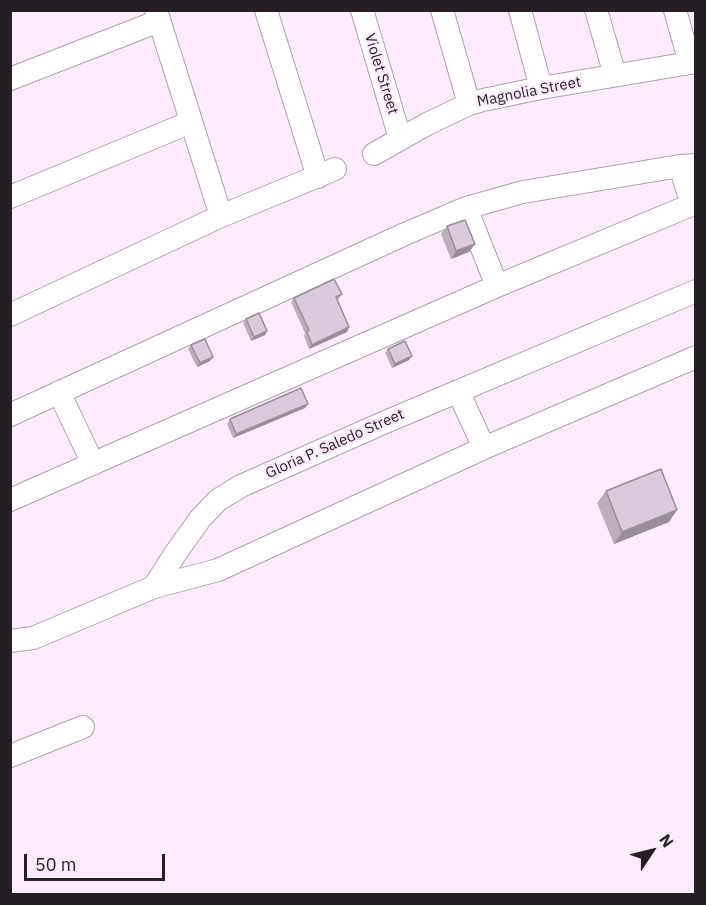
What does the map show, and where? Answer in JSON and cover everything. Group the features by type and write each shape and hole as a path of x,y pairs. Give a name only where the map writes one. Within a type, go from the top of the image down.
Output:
{"street":[{"path":"10,315 221,216 327,173 266,10"},
{"name":"Violet Street","path":"362,10 400,138"},
{"path":"442,10 469,104"},
{"path":"520,10 541,88"},
{"path":"596,10 615,75"},
{"path":"675,10 693,62"},
{"path":"10,79 158,16 221,216"},
{"name":"Magnolia Street","path":"374,154 400,138 469,104 541,88 693,62"},
{"path":"10,197 191,122"},
{"path":"10,415 466,208 522,192 688,166 694,204 497,286 10,500"},
{"path":"466,208 497,286"},
{"name":"Gloria P. Saledo Street","path":"154,587 200,519 218,500 241,486 383,423 696,291"},
{"path":"10,641 33,638 154,587 218,570 484,448 696,357"},
{"path":"458,391 484,448"},
{"path":"59,392 93,464"},
{"path":"10,756 82,727"}],"building":[{"path":"465,220 475,244 456,251 447,226"},
{"path":"334,279 342,294 336,297 349,327 312,345 307,332 309,330 294,298"},
{"path":"259,313 267,331 254,337 246,319"},
{"path":"205,339 213,357 200,363 191,345"},
{"path":"405,341 412,356 395,364 388,349"},
{"path":"301,388 308,404 236,434 230,419"},
{"path":"661,469 677,510 622,532 606,491"}]}
